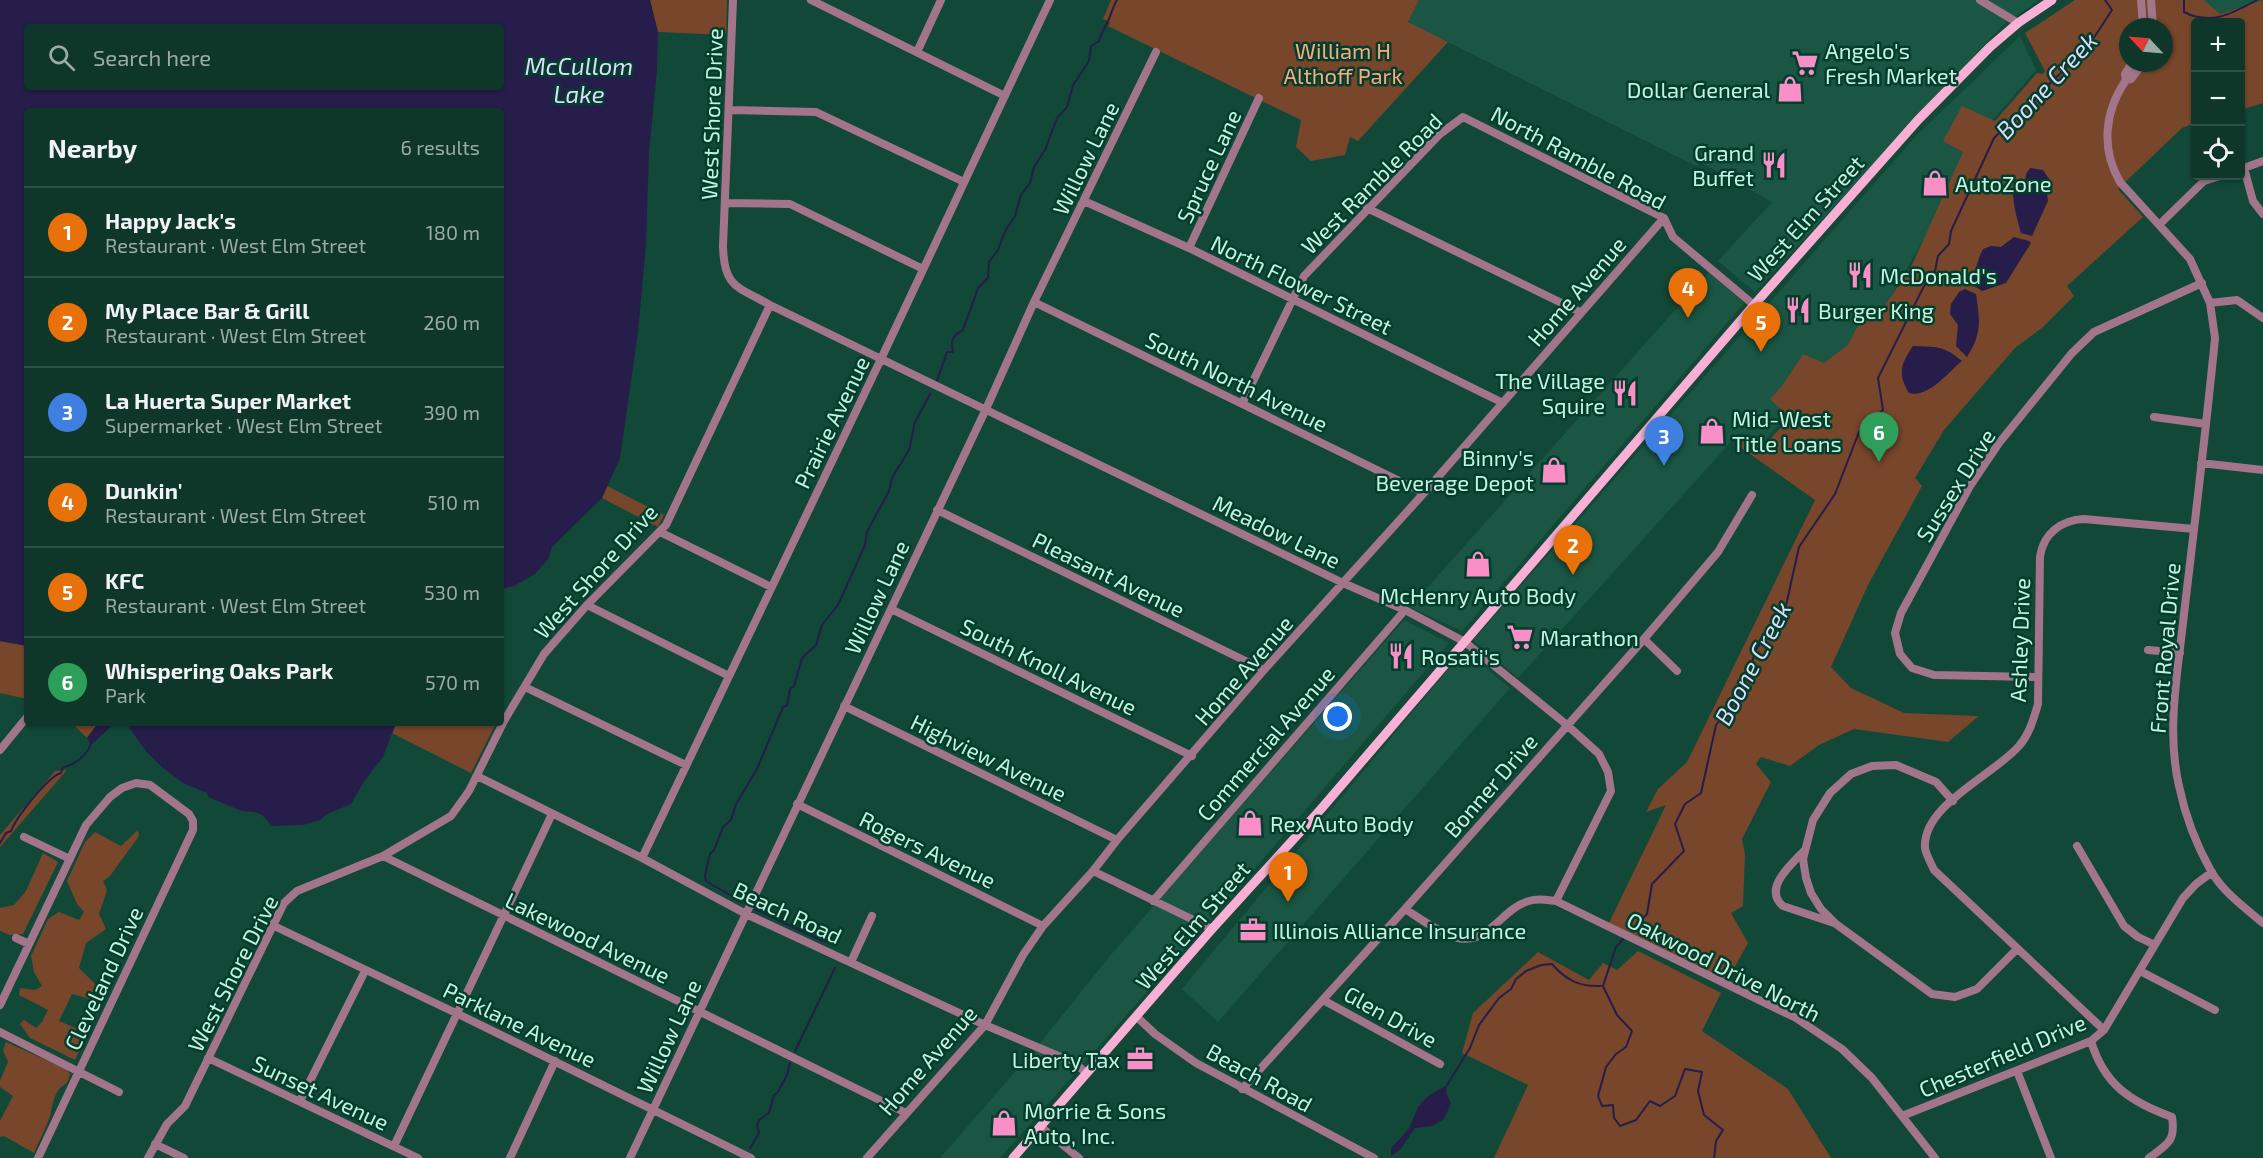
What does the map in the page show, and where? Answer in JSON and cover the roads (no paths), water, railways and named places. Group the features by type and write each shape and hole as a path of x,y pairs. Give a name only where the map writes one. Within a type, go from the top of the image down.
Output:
{"main road":[{"name":"West Elm Street","path":"1013,1158 1212,929 1321,809 1754,305 1957,78 2018,22 2052,0"}],"street":[{"name":"West Shore Drive","path":"504,721 544,654 587,605 666,525 770,305 731,283 724,266 733,0"},
{"path":"811,0 826,3 1005,96"},
{"path":"917,52 941,0"},
{"name":"Prairie Avenue","path":"642,858 1050,0"},
{"path":"1980,0 2018,22"},
{"path":"2140,0 2143,18"},
{"path":"2151,0 2152,18"},
{"name":"Willow Lane","path":"630,1158 986,409 1034,302 1156,52"},
{"path":"2126,72 2126,80 2131,79 2136,72"},
{"name":"Front Royal Drive","path":"2126,80 2112,106 2107,126 2107,144 2115,172 2120,182 2190,259 2210,303 2215,338 2172,729 2179,786 2194,833 2212,872 2229,893 2263,922"},
{"name":"Spruce Lane","path":"1189,248 1259,98"},
{"path":"730,110 816,112 964,182"},
{"name":"North Ramble Road","path":"1463,117 1664,218 1673,237 1754,305"},
{"name":"West Ramble Road","path":"1242,404 1304,276 1440,134 1463,117"},
{"path":"2245,167 2263,161"},
{"path":"2245,177 2253,201 2263,213"},
{"path":"2160,224 2207,180"},
{"name":"North Flower Street","path":"1084,201 1189,248 1503,403"},
{"path":"725,203 790,204 923,269"},
{"path":"1367,208 1580,312"},
{"name":"Home Avenue","path":"867,1158 985,1025 1023,955 1043,926 1093,871 1117,840 1264,670 1424,493 1664,218"},
{"name":"Sussex Drive","path":"2037,677 1934,675 1912,668 1900,654 1895,633 1901,613 1970,486 2000,443 2072,353 2094,332 2202,284"},
{"path":"2210,303 2237,300 2263,318"},
{"name":"South North Avenue","path":"1034,302 1424,493"},
{"name":"Meadow Lane","path":"770,305 1343,583 1405,610 1465,642 1599,754 1608,772 1611,791 1556,901"},
{"path":"2154,417 2206,424"},
{"path":"2201,463 2263,470"},
{"name":"Bonner Drive","path":"1242,1089 1644,639 1718,552 1752,495"},
{"name":"Pleasant Avenue","path":"937,510 1264,670"},
{"name":"Ashley Drive","path":"2104,1030 1934,870 1925,849 1929,827 1940,811 2020,746 2032,725 2038,704 2040,557 2044,542 2051,532 2067,522 2084,519 2194,529"},
{"path":"660,532 771,587"},
{"path":"587,605 729,676"},
{"name":"South Knoll Avenue","path":"891,609 1192,756"},
{"name":"Commercial Avenue","path":"1153,901 1405,610"},
{"path":"1644,639 1677,671"},
{"path":"2148,650 2180,653"},
{"path":"525,687 686,765"},
{"name":"Highview Avenue","path":"844,706 1117,840"},
{"path":"0,750 24,721"},
{"name":"West Shore Drive","path":"148,1158 167,1124 185,1106 284,903 297,891 383,856 451,816 477,776 502,726"},
{"path":"1953,801 1936,782 1896,765 1872,766 1851,774 1830,793 1814,820 1804,850 1803,867 1811,893 1821,909 1836,924 1932,994 1955,997 1977,989 2017,949"},
{"name":"Beach Road","path":"477,776 642,858 746,914 985,1025 1075,1063 1086,1073"},
{"name":"Cleveland Drive","path":"38,1158 193,830 194,821 189,814 150,785 136,783 122,788 110,797 86,825 69,859"},
{"name":"Rogers Avenue","path":"797,804 1043,926"},
{"path":"394,1146 552,814"},
{"path":"0,1005 69,859 24,837"},
{"path":"2077,846 2124,926 2138,937 2155,945"},
{"path":"1804,850 1777,884 1777,900 1783,906 1836,924"},
{"name":"Lakewood Avenue","path":"383,856 906,1113"},
{"path":"1093,871 1212,929"},
{"name":"Chesterfield Drive","path":"1902,1116 2091,1041 2104,1030 2183,898 2212,872"},
{"path":"1405,909 1423,921 1458,938 1480,937 1524,903 1540,899 1556,901"},
{"name":"Oakwood Drive North","path":"1556,901 1796,1018 1842,1049 1872,1078 1935,1158"},
{"path":"851,962 872,916"},
{"name":"Parklane Avenue","path":"272,925 751,1158"},
{"path":"16,938 29,944"},
{"path":"300,1101 365,971"},
{"path":"2140,971 2215,1010"},
{"name":"Glen Drive","path":"1323,1000 1440,1064"},
{"name":"Beach Road","path":"1137,1017 1155,1034 1196,1063 1374,1158"},
{"path":"0,1032 120,1092"},
{"path":"2091,1041 2096,1059 2112,1082 2128,1098 2172,1117 2174,1131 2171,1141 2149,1158"},
{"name":"Sunset Avenue","path":"208,1058 418,1158"},
{"path":"510,1158 555,1061"},
{"path":"2017,1071 2051,1158"},
{"path":"1041,1127 1079,1158"},
{"path":"155,1144 184,1158"}],"water":[{"name":"McCullom Lake","path":"0,0 650,0 658,32 657,71 649,152 646,244 638,332 620,458 602,498 552,547 548,559 535,574 514,586 504,588 504,108 24,108 24,645 0,641"},
{"path":"2030,168 2043,170 2049,179 2046,187 2048,201 2032,236 2021,233 2013,194 2025,182"},
{"path":"2014,237 2031,243 2006,283 1982,291 1970,283 1983,249 1991,246 2001,247"},
{"path":"1965,289 1976,294 1979,319 1975,341 1967,357 1956,346 1958,325 1950,314 1951,304 1959,292"},
{"path":"1913,346 1939,348 1950,352 1962,361 1931,388 1916,394 1909,393 1903,380 1902,369"},
{"path":"96,726 112,726 91,745 87,738"},
{"path":"128,726 395,726 383,757 365,780 351,804 327,814 320,820 303,825 272,826 262,815 242,811 208,797 207,793 183,783 145,750"},
{"path":"1447,1085 1446,1093 1451,1103 1444,1119 1432,1126 1415,1128 1400,1150 1391,1156 1391,1148 1409,1129 1418,1107 1428,1096"}],"waterway":[{"path":"937,381 947,352 953,352 953,339 963,330 978,288 988,278 989,262 998,250 1005,231 1015,216 1021,195 1030,183 1034,167 1045,150 1057,118 1067,107 1073,85 1089,61 1091,46 1099,41 1117,0"},
{"name":"Boone Creek","path":"1631,930 1647,914 1652,884 1684,851 1675,824 1685,804 1701,793 1716,725 1740,695 1757,648 1785,610 1799,547 1835,494 1859,432 1883,410 1878,378 1923,288 1935,271 1938,256 1949,244 1951,231 1994,138 2069,65 2095,36 2112,10 2105,0"},
{"path":"2184,0 2184,12 2203,18 2222,16 2257,0"},
{"path":"742,902 706,881 705,875 710,854 714,850 723,827 731,820 736,804 757,769 783,707 787,705 790,689 794,686 802,658 816,645 822,625 838,605 865,545 867,532 889,491 892,478 909,450 915,422 930,394"},
{"path":"0,843 40,790 61,773 63,767 80,759 91,744"},
{"path":"755,909 825,942"},
{"name":"Boone Creek","path":"1623,939 1616,947 1603,986 1617,1015 1632,1031 1626,1047 1616,1054 1606,1067 1598,1096 1602,1106 1613,1105 1614,1118 1620,1126 1636,1120 1650,1101 1660,1106 1675,1096 1685,1069 1702,1072 1698,1091 1704,1115 1723,1130 1716,1141 1714,1158"},
{"path":"1447,1085 1470,1048 1479,1025 1499,998 1511,989 1516,979 1526,971 1541,965 1552,964 1574,981 1601,986"},
{"path":"795,1051 835,968"},
{"path":"750,1148 759,1133 757,1126 759,1120 769,1113 774,1095 787,1075 790,1063"}],"place":[{"name":"Angelo's Fresh Market","path":"1805,63"},
{"name":"Dollar General","path":"1790,89"},
{"name":"Grand Buffet","path":"1774,165"},
{"name":"AutoZone","path":"1935,183"},
{"name":"McDonald's","path":"1860,275"},
{"name":"Burger King","path":"1798,310"},
{"name":"Dunkin'","path":"1688,318"},
{"name":"KFC","path":"1761,352"},
{"name":"The Village Squire","path":"1625,393"},
{"name":"Mid-West Title Loans","path":"1712,431"},
{"name":"Whispering Oaks Park","path":"1879,462"},
{"name":"La Huerta Super Market","path":"1664,466"},
{"name":"Binny's Beverage Depot","path":"1554,470"},
{"name":"McHenry Auto Body","path":"1478,564"},
{"name":"My Place Bar & Grill","path":"1573,575"},
{"name":"Marathon","path":"1520,637"},
{"name":"Rosati's","path":"1401,656"},
{"name":"Rex Auto Body","path":"1250,823"},
{"name":"Happy Jack's","path":"1288,902"},
{"name":"Illinois Alliance Insurance","path":"1253,930"},
{"name":"Liberty Tax","path":"1140,1059"},
{"name":"Morrie & Sons Auto, Inc.","path":"1004,1123"}],"park label":[{"name":"William H Althoff Park","path":"1343,62"}]}
